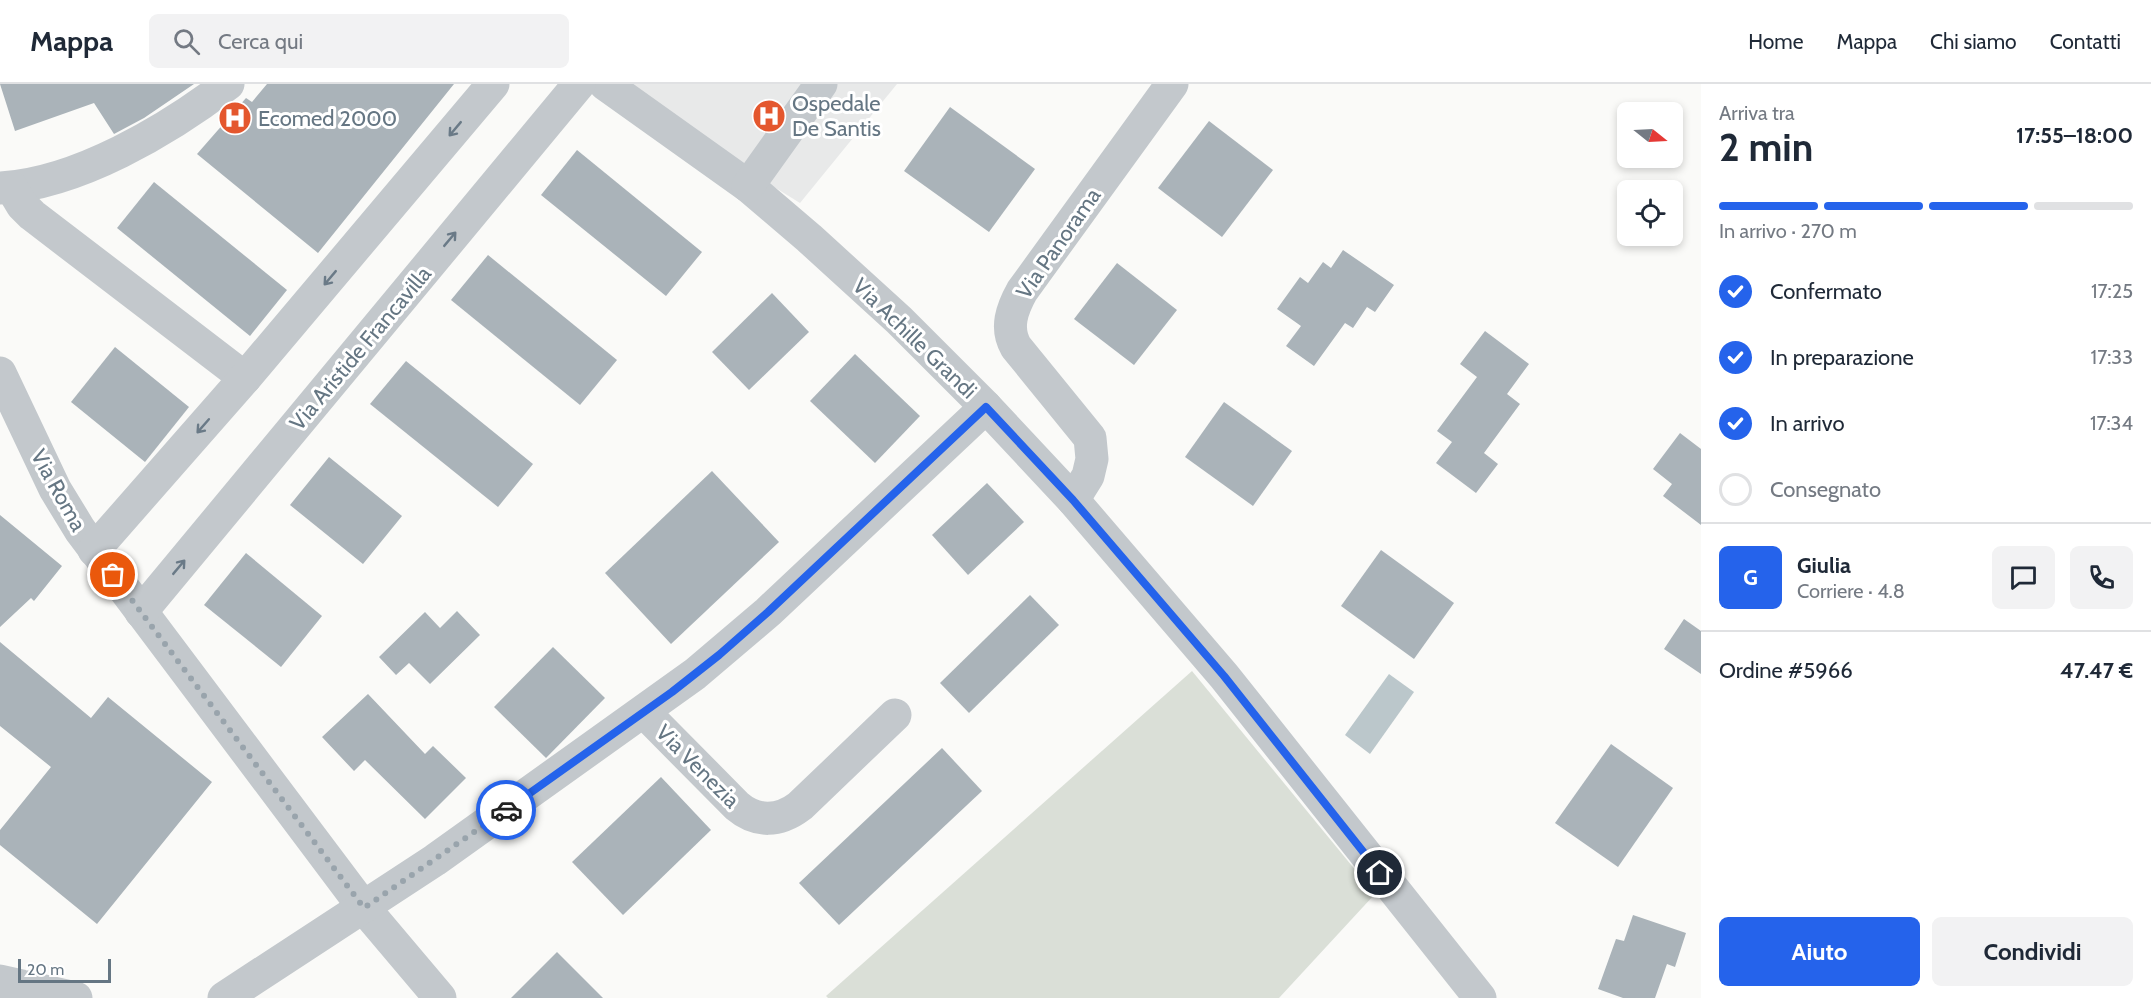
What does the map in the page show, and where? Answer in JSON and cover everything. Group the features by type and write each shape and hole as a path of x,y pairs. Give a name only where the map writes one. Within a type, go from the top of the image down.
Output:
{"street":[{"path":"228,84 209,99 158,130 100,161 51,178 6,188 32,215 245,378"},
{"path":"94,550 245,378 493,84"},
{"name":"Via Aristide Francavilla","path":"141,612 579,84"},
{"name":"Via Achille Grandi","path":"605,84 748,186 869,291 986,407 1073,500 1224,676 1480,998"},
{"path":"748,186 821,84"},
{"name":"Via Panorama","path":"1073,500 1088,476 1092,459 1090,438 1016,347 1010,332 1012,312 1022,291 1172,84"},
{"name":"Via Roma","path":"0,373 56,489 94,550 364,908 440,998"},
{"path":"224,998 435,860 703,668 743,634 986,407"},
{"name":"Via Venezia","path":"644,712 741,810 753,817 769,819 786,816 800,806 895,715"},
{"path":"0,981 76,998"}],"shaded area":[{"name":"Ospedale De Santis","path":"621,84 897,84 800,203 713,149"},
{"path":"1192,671 1375,894 1279,998 828,998 826,996"},
{"path":"1389,674 1414,692 1370,754 1345,735"}],"building":[{"path":"0,84 194,84 144,118 114,134 94,103 15,131"},
{"path":"267,84 454,84 318,253 197,154 246,98 252,102"},
{"path":"950,107 1035,169 989,232 904,171"},
{"path":"1209,121 1273,170 1222,237 1158,188"},
{"path":"577,150 702,252 666,296 541,195"},
{"path":"154,182 287,290 250,336 117,228"},
{"path":"1343,250 1394,285 1375,312 1367,307 1353,328 1345,323 1314,366 1286,346 1301,326 1277,309 1300,277 1308,283 1323,262 1331,268"},
{"path":"488,255 617,360 580,405 451,300"},
{"path":"1117,263 1177,310 1134,365 1074,319"},
{"path":"772,293 809,332 749,390 712,352"},
{"path":"1485,331 1529,364 1507,394 1520,404 1484,453 1498,464 1476,493 1436,463 1452,442 1437,431 1477,377 1460,364"},
{"path":"115,347 189,407 145,462 71,402"},
{"path":"855,354 920,416 875,463 810,401"},
{"path":"406,361 533,464 498,507 370,404"},
{"path":"1224,402 1292,451 1253,506 1185,457"},
{"path":"1680,433 1701,449 1701,525 1663,496 1672,484 1653,469"},
{"path":"329,457 402,516 363,564 290,505"},
{"path":"712,471 779,542 671,644 605,573"},
{"path":"987,483 1024,522 968,575 932,535"},
{"path":"0,515 62,566 34,601 31,598 0,627"},
{"path":"1381,550 1454,603 1414,659 1341,606"},
{"path":"246,553 322,616 281,667 204,605"},
{"path":"1030,595 1059,625 969,713 940,683"},
{"path":"457,611 480,635 430,684 409,663 396,675 379,657 425,612 440,628"},
{"path":"1684,619 1701,631 1701,674 1664,649"},
{"path":"0,642 91,718 108,697 212,782 97,924 0,845 0,830 51,767 0,726"},
{"path":"553,647 605,698 546,758 494,707"},
{"path":"368,694 425,754 433,746 466,778 425,819 365,760 354,771 322,737"},
{"path":"1611,744 1673,788 1618,867 1555,823"},
{"path":"942,748 982,791 839,925 799,883"},
{"path":"661,777 711,830 623,915 572,862"},
{"path":"1633,915 1686,933 1675,967 1667,964 1655,998 1623,998 1598,989 1616,939 1624,941"},
{"path":"557,952 603,998 511,998"}],"way so far":[{"path":"113,575 364,908 506,810"}],"place":[{"name":"Ospedale De Santis","path":"769,116"},
{"name":"Ecomed 2000","path":"235,118"}],"route":[{"path":"506,810 672,692 719,655 768,612 986,407 1073,500 1224,676 1380,873"}]}
